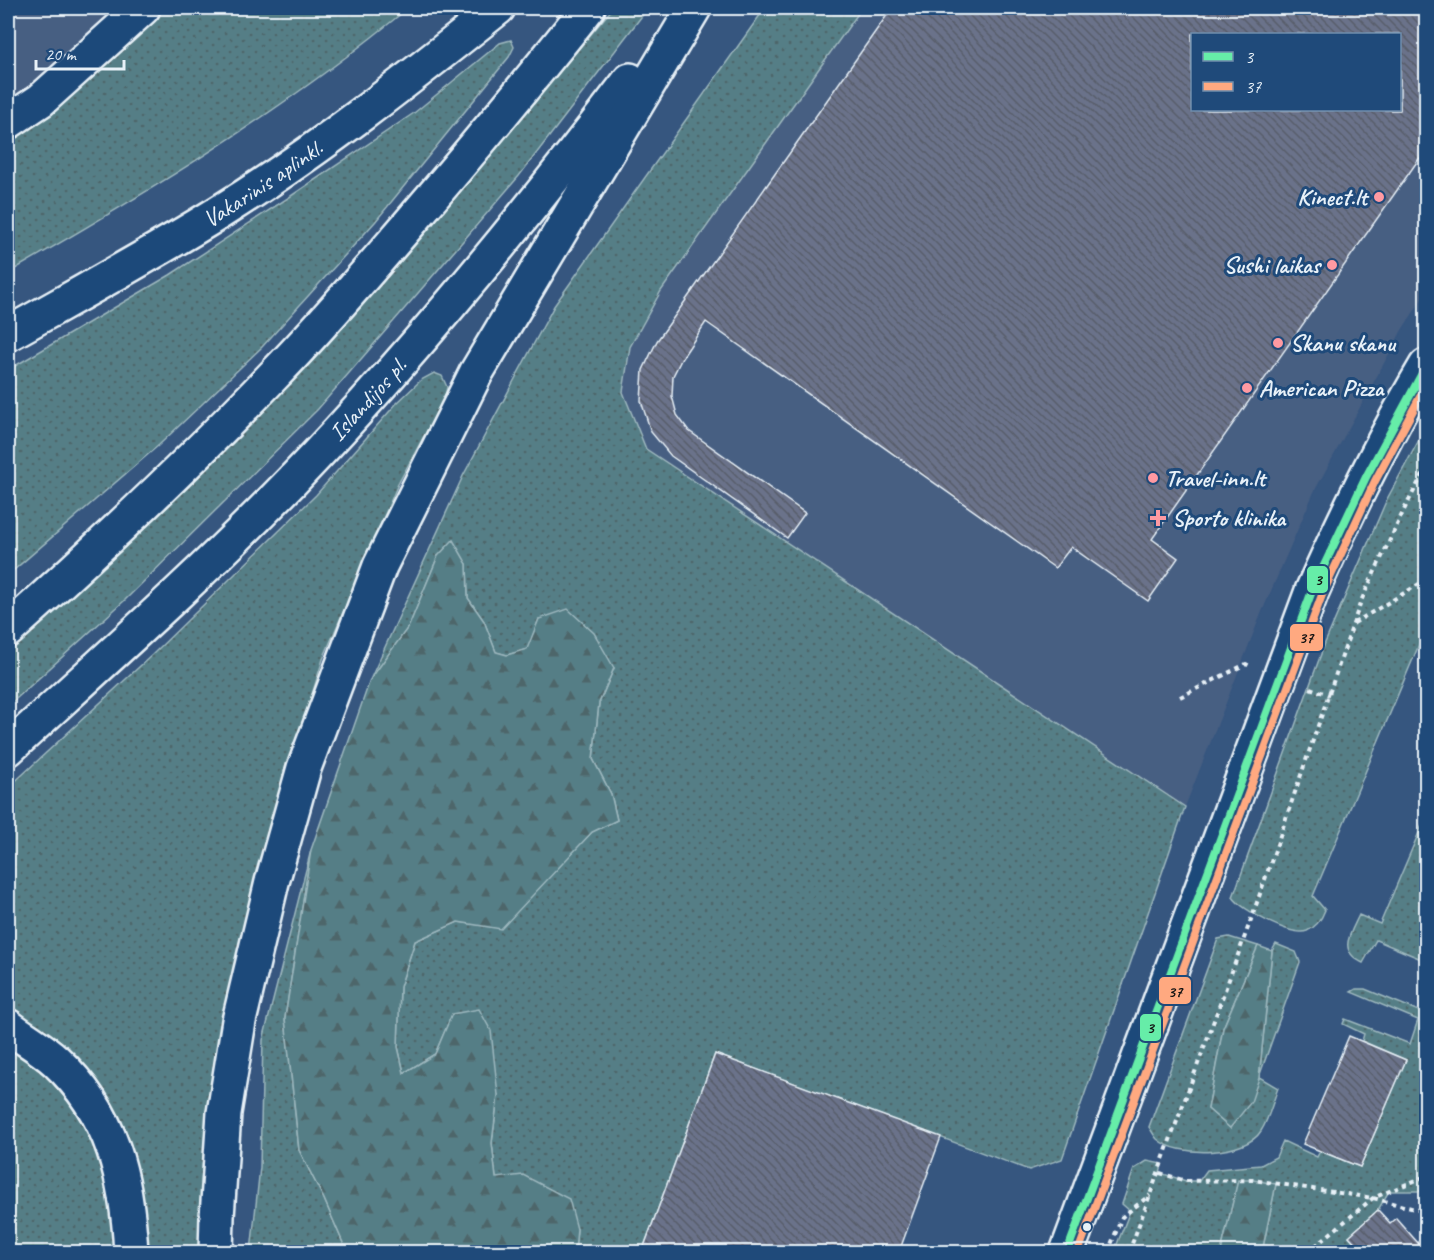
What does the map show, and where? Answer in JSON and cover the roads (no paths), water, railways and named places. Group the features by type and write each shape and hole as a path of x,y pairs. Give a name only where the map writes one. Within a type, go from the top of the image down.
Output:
{"main road":[{"path":"8,122 41,100 143,8"},
{"name":"Vakarinis aplinkl.","path":"8,334 220,212 294,163 430,62 498,8"},
{"path":"8,630 169,481 274,375 463,161 588,8"},
{"name":"Islandijos pl.","path":"8,749 183,588 292,481 378,388 543,194 685,8"},
{"path":"216,1252 224,1113 239,1021 272,882 304,768 380,566 476,373 694,8"},
{"path":"1067,1252 1312,591 1352,501 1426,366"},
{"path":"8,1026 56,1061 85,1094 106,1130 120,1166 129,1208 131,1252"}],"place":[{"name":"Kinect.lt","path":"1379,197"},
{"name":"Sushi laikas","path":"1332,265"},
{"name":"Skanu skanu","path":"1278,343"},
{"name":"American Pizza","path":"1247,388"},
{"name":"Travel-inn.lt","path":"1153,478"},
{"name":"Sporto klinika","path":"1158,518"}]}
